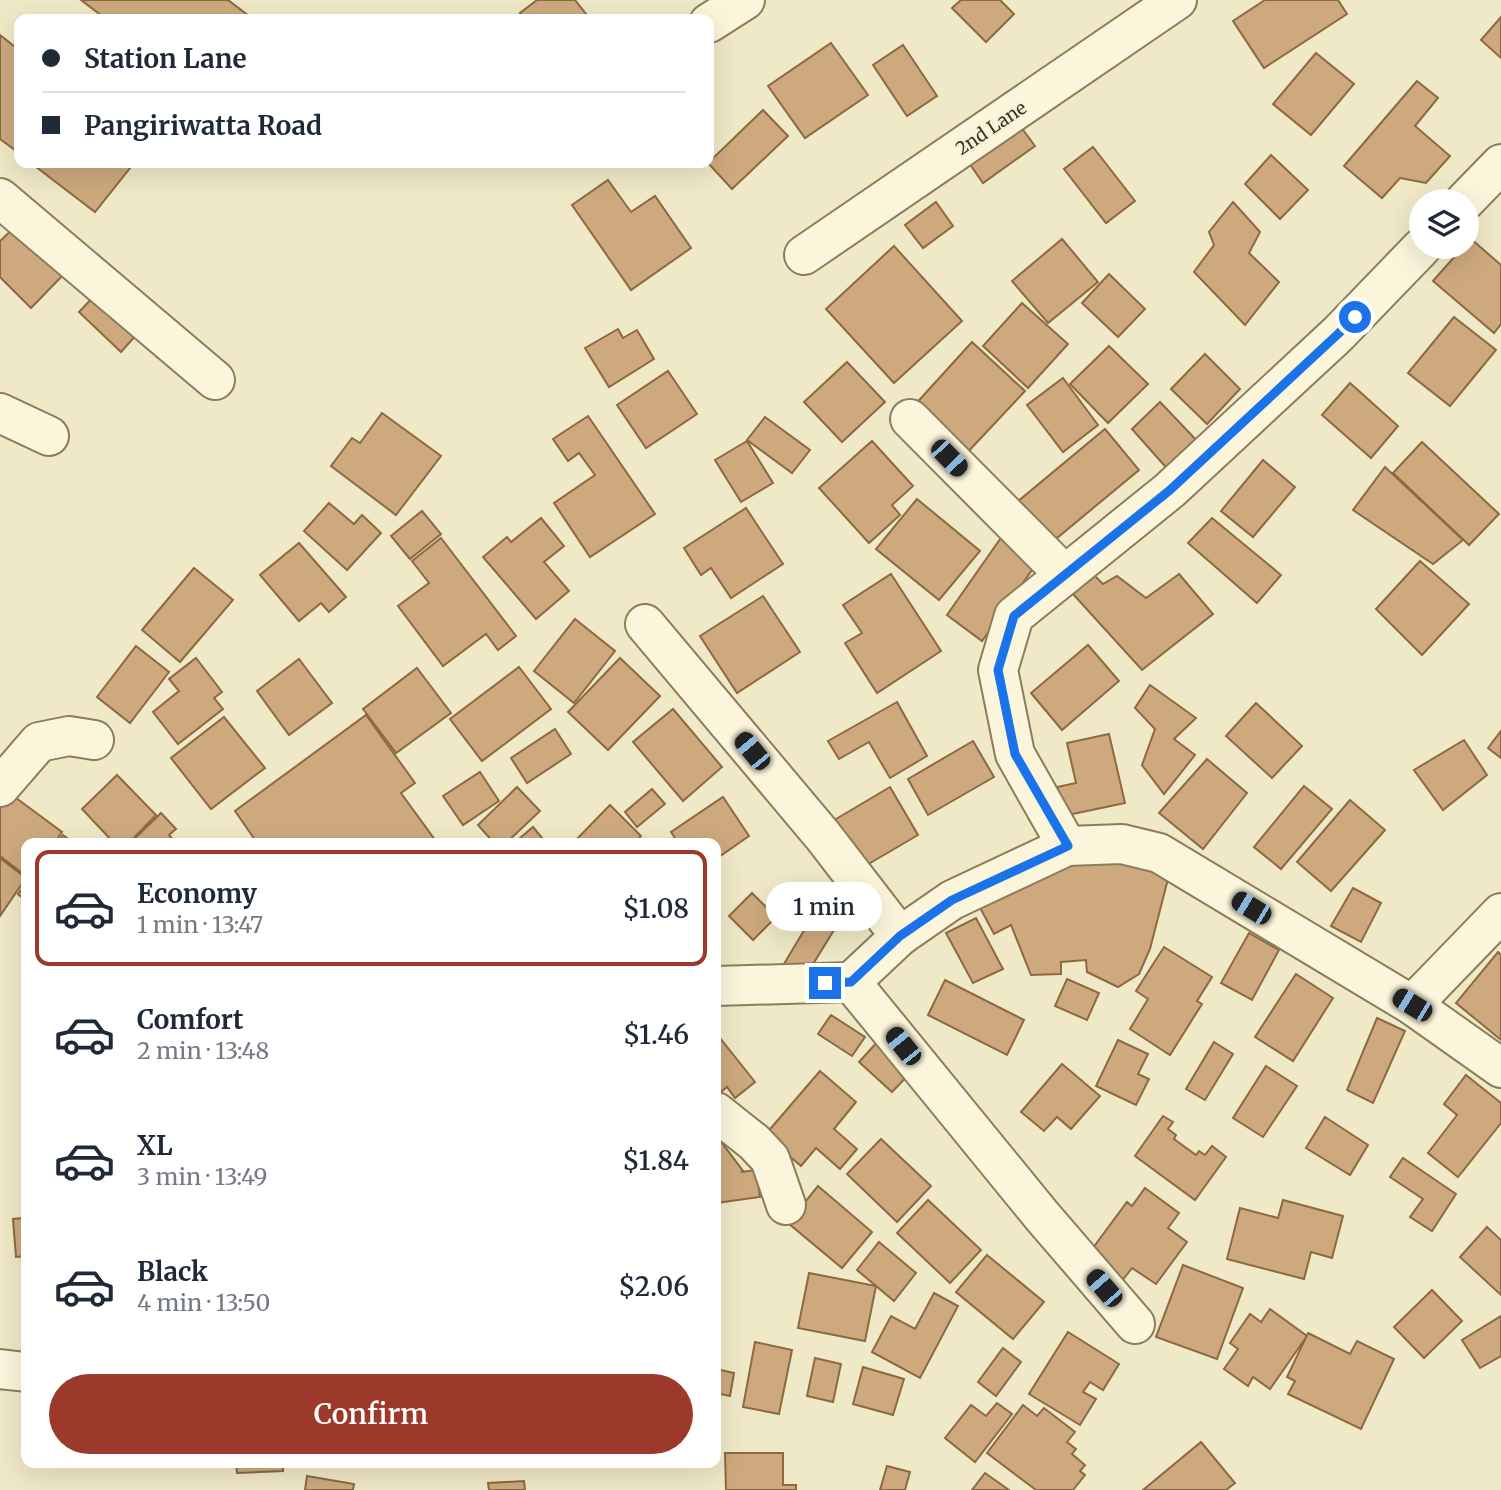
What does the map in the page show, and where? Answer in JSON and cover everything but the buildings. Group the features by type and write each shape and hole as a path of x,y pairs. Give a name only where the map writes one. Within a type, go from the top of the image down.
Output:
{"street":[{"path":"714,20 745,0"},
{"name":"2nd Lane","path":"804,255 1177,0"},
{"path":"1477,189 1501,164"},
{"path":"0,198 215,380"},
{"path":"1068,846 1015,754 998,670 1014,616 1170,490 1338,334 1410,259"},
{"path":"0,413 49,436"},
{"path":"910,419 1065,575"},
{"path":"645,624 823,836 900,936"},
{"path":"0,787 39,742 69,736 94,740"},
{"path":"721,986 851,982 900,936 952,900 1068,846 1122,844 1159,853 1412,1005 1501,1068"},
{"path":"1412,1005 1501,913"},
{"path":"851,982 1033,1205 1135,1324"},
{"path":"721,1116 754,1142 770,1159 786,1205"},
{"path":"0,1369 21,1372"}],"route":[{"path":"825,983 851,982 900,936 952,900 1068,846 1015,754 998,670 1014,616 1170,490 1355,317"}]}
